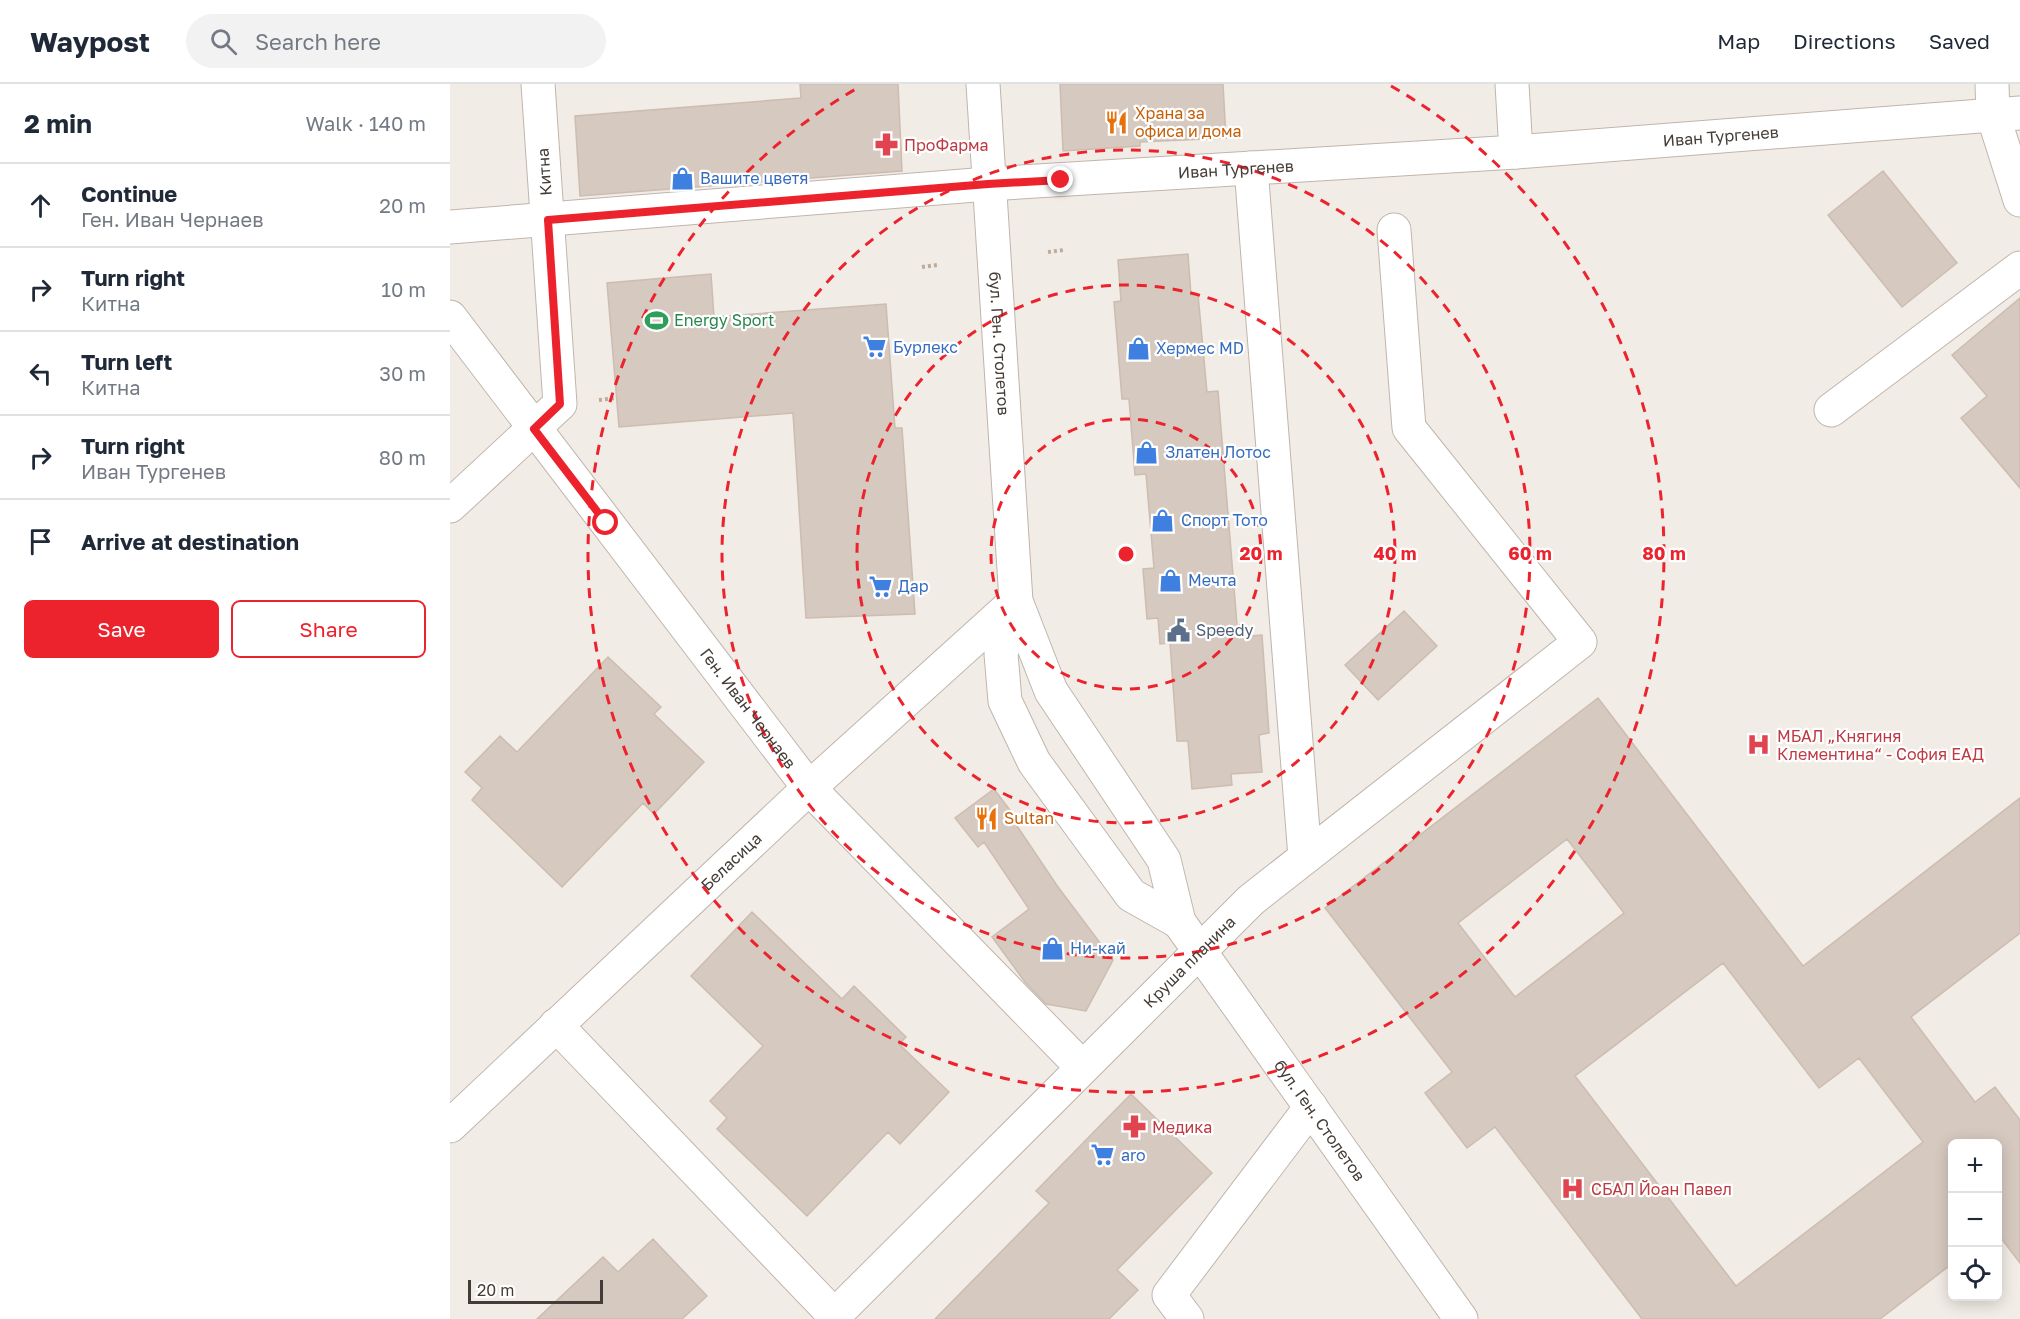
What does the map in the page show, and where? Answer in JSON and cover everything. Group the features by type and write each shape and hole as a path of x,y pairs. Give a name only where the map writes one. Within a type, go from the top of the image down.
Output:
{"street":[{"name":"Китна","path":"450,506 560,404 538,84"},
{"name":"бул. Ген. Столетов","path":"983,84 1016,602 1051,691 1164,860 1179,922 1461,1319"},
{"path":"1512,84 1516,152"},
{"name":"Иван Тургенев","path":"450,227 988,184 1516,152 2002,104"},
{"path":"2002,104 2020,200"},
{"path":"1251,168 1305,857"},
{"name":"Круша планина","path":"832,1317 1251,900 1580,642 1409,428 1394,230"},
{"path":"1831,410 2020,268"},
{"name":"Ген. Иван Чернаев","path":"450,317 809,788 1082,1067"},
{"name":"бул. Ген. Столетов","path":"1016,602 1001,654 1005,700 1034,762 1131,895 1179,922"},
{"name":"Беласица","path":"450,1126 809,788 1016,602"},
{"path":"556,1025 832,1317"},
{"path":"1187,1319 1169,1295 1311,1107"}],"path":[{"path":"1048,252 1064,250"},
{"path":"922,267 937,265"}],"building":[{"path":"800,84 898,84 902,171 580,196 575,116 801,98"},
{"path":"1060,84 1223,84 1226,138 1140,142 1140,146 1063,151"},
{"path":"1883,171 1957,263 1902,307 1828,215"},
{"path":"1188,254 1191,295 1198,294 1207,392 1218,391 1238,637 1262,635 1269,733 1259,735 1262,772 1231,774 1232,785 1192,789 1188,741 1177,741 1170,643 1160,644 1158,618 1147,619 1143,569 1154,568 1146,474 1135,475 1129,399 1122,399 1114,302 1121,301 1118,260"},
{"path":"711,274 714,317 886,304 895,428 902,428 915,614 806,618 793,413 619,427 607,283"},
{"path":"2020,298 2020,488 1961,418 1987,396 1952,355"},
{"path":"1404,611 1437,646 1378,700 1345,665"},
{"path":"608,657 661,707 654,714 704,762 654,814 643,803 562,887 472,800 482,788 465,772 500,736 517,752"},
{"path":"1598,698 1803,966 2020,798 2020,933 1911,1017 1975,1102 1995,1087 2020,1120 2020,1263 2002,1239 2002,1139 1948,1139 1948,1267 1880,1319 1642,1319 1495,1127 1467,1148 1425,1093 1452,1072 1325,908","holes":["1567,839 1624,913 1515,997 1458,923","1723,963 1819,1088 1859,1058 1923,1142 1736,1286 1575,1076"]},
{"name":"Ни-кай","path":"994,789 1016,818 1013,820 1058,887 1113,960 1086,1011 1046,1004 1025,982 992,937 1029,909 984,842 978,847 955,818"},
{"path":"752,912 842,999 854,986 906,1037 899,1044 949,1092 900,1144 888,1132 807,1216 717,1129 727,1118 710,1101 763,1046 691,976"},
{"path":"1131,1094 1212,1173 1117,1270 1138,1290 1109,1319 935,1319 1049,1203 1036,1191"},
{"path":"653,1239 707,1296 682,1319 537,1319 603,1257 618,1272"}],"place":[{"name":"Храна за офиса и дома","path":"1117,122"},
{"name":"ПроФарма","path":"886,145"},
{"name":"Вашите цветя","path":"682,178"},
{"name":"Energy Sport","path":"656,320"},
{"name":"Бурлекс","path":"875,347"},
{"name":"Хермес MD","path":"1138,348"},
{"name":"Златен Лотос","path":"1147,452"},
{"name":"Спорт Тото","path":"1163,520"},
{"name":"Мечта","path":"1170,580"},
{"name":"Дар","path":"880,586"},
{"name":"Speedy","path":"1178,630"},
{"name":"МБАЛ „Княгиня Клементина“ - София ЕАД","path":"1759,745"},
{"name":"Sultan","path":"986,818"},
{"name":"Ни-кай","path":"1052,948"},
{"name":"Медика","path":"1134,1127"},
{"name":"aro","path":"1103,1155"},
{"name":"СБАЛ Йоан Павел","path":"1573,1189"}],"route":[{"path":"606,523 534,429 560,404 548,220 1061,180"}]}
